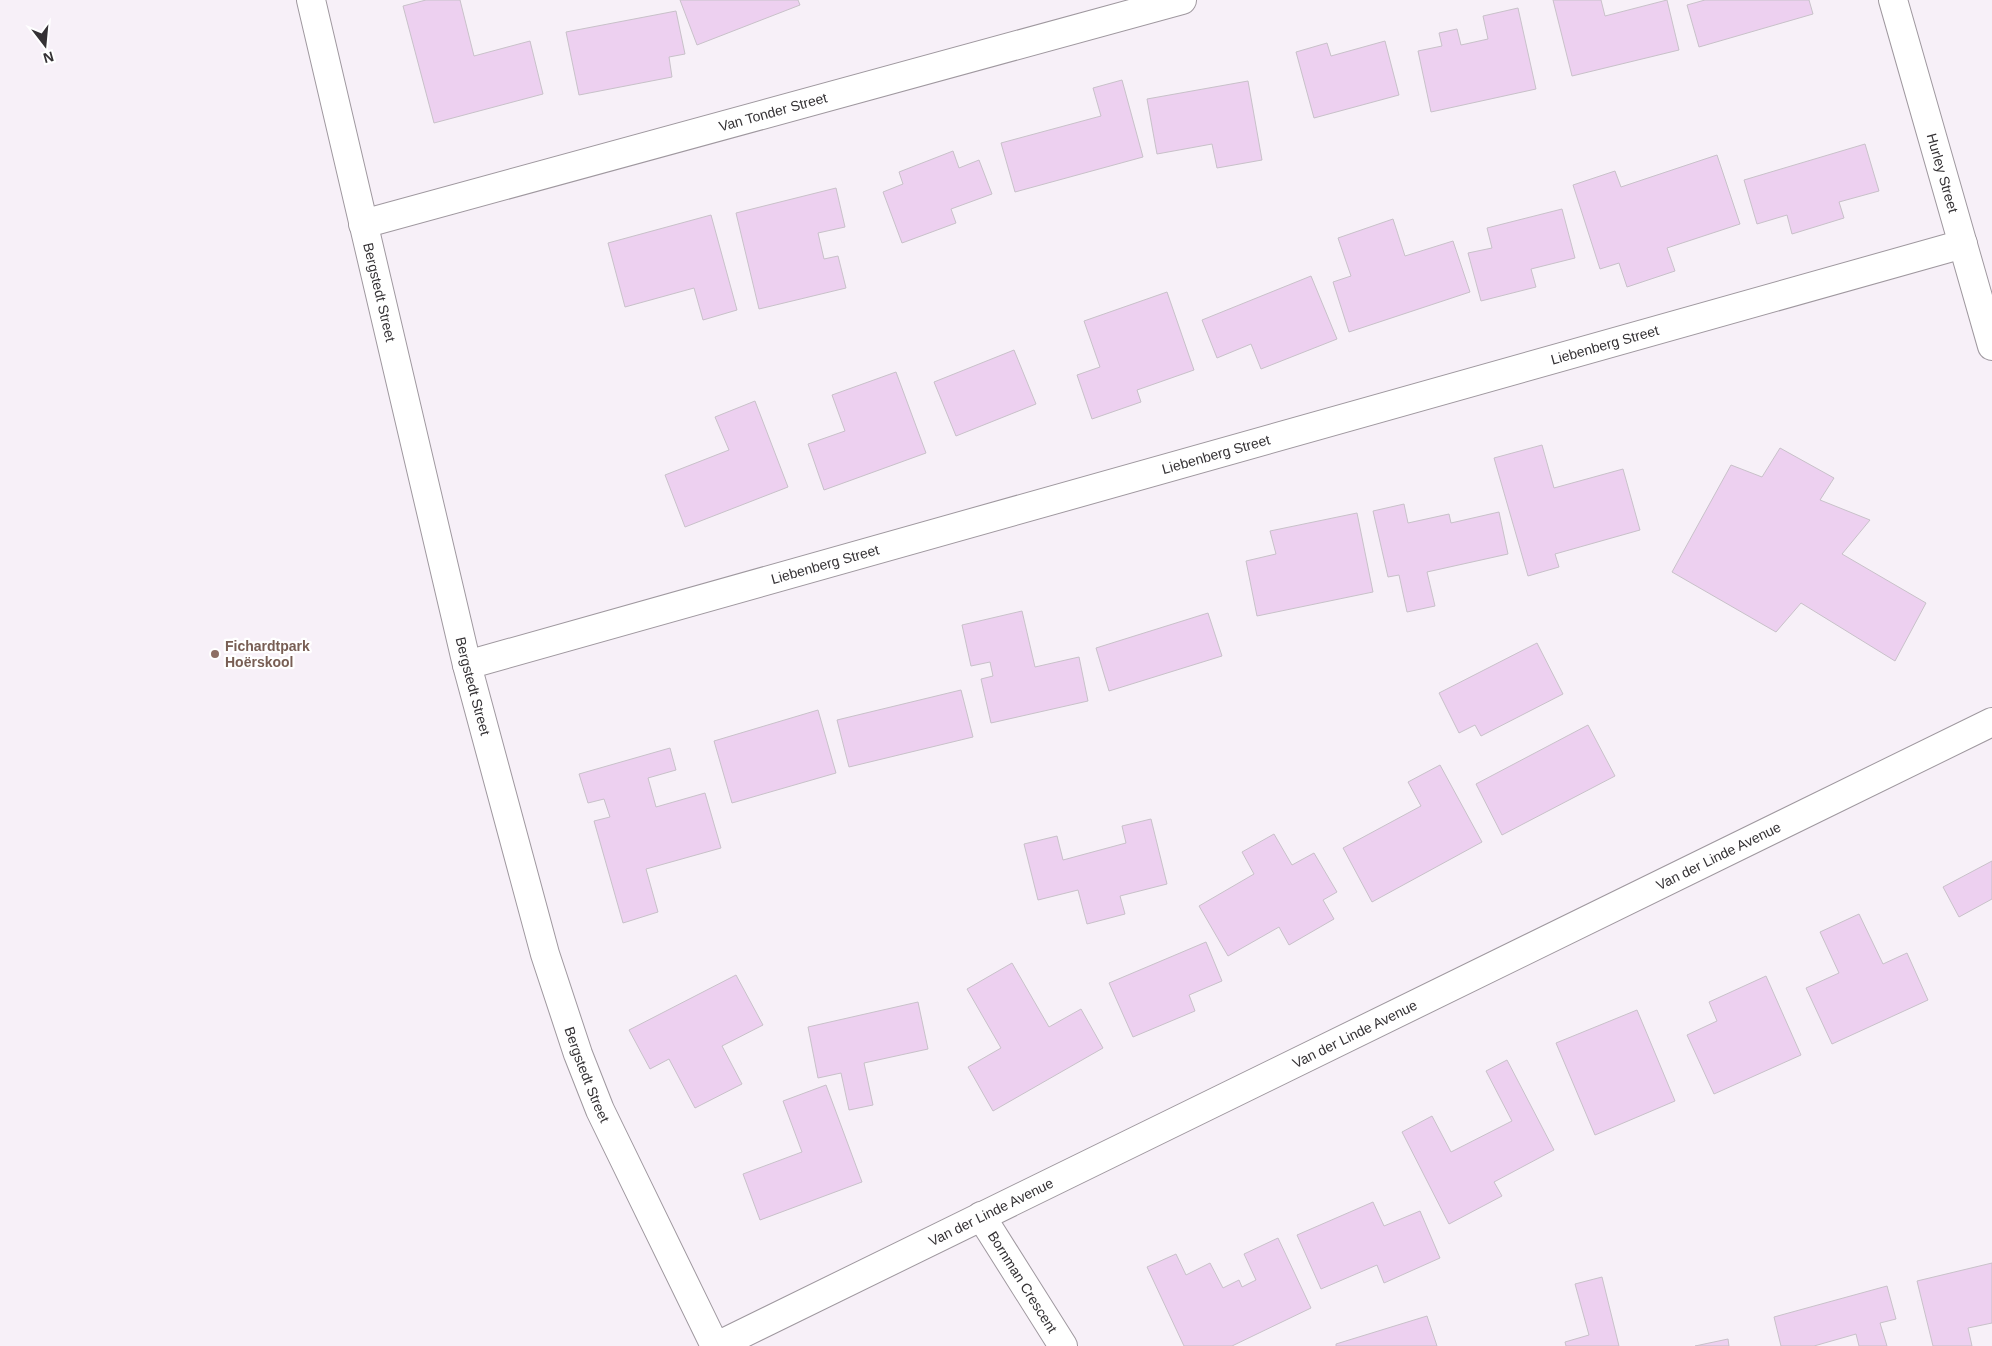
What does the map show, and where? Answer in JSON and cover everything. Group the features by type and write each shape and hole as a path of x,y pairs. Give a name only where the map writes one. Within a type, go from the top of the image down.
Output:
{"street":[{"name":"Bergstedt Street","path":"311,0 467,665 545,954 578,1054 600,1110 716,1346"},
{"name":"Van Tonder Street","path":"364,224 1182,0"},
{"name":"Hurley Street","path":"1893,0 1992,346"},
{"name":"Liebenberg Street","path":"467,665 1963,244"},
{"name":"Van der Linde Avenue","path":"716,1346 1992,722"},
{"name":"Bornman Crescent","path":"982,1216 1063,1346"}],"building":[{"path":"426,0 460,0 474,56 530,41 543,94 434,123 403,6"},
{"path":"680,0 798,0 800,5 697,45"},
{"path":"1553,0 1601,0 1605,16 1667,0 1679,50 1572,76"},
{"path":"1705,0 1809,0 1813,14 1699,47 1687,5"},
{"path":"1518,8 1536,89 1431,112 1418,51 1442,46 1439,33 1457,29 1461,45 1488,39 1483,16"},
{"path":"676,11 685,54 669,57 672,77 579,95 566,32"},
{"path":"1385,41 1399,95 1314,118 1296,52 1327,43 1331,56"},
{"path":"1122,80 1143,157 1015,192 1001,143 1101,116 1093,88"},
{"path":"1248,81 1262,160 1217,168 1212,144 1157,154 1147,99"},
{"path":"1865,144 1879,191 1839,202 1844,218 1792,234 1787,215 1757,224 1744,180"},
{"path":"953,151 959,168 979,160 992,194 951,209 956,223 902,243 883,192 903,184 899,172"},
{"path":"1717,155 1740,224 1667,248 1675,271 1627,287 1619,263 1600,269 1573,185 1615,171 1621,187"},
{"path":"836,188 845,227 818,233 824,259 838,256 846,288 759,309 736,213"},
{"path":"1562,209 1575,258 1531,269 1536,287 1481,301 1468,253 1492,248 1487,228"},
{"path":"711,215 737,310 703,320 694,288 625,307 608,243"},
{"path":"1393,219 1405,256 1453,241 1470,292 1349,332 1333,282 1351,276 1338,238"},
{"path":"1311,276 1337,339 1261,369 1251,344 1217,358 1202,320"},
{"path":"1167,292 1194,370 1137,390 1141,402 1092,419 1077,375 1100,367 1084,321"},
{"path":"1014,350 1036,404 956,436 934,382"},
{"path":"896,372 926,453 824,490 808,444 845,431 832,395"},
{"path":"755,401 788,487 685,527 665,475 729,450 715,417"},
{"path":"1542,445 1554,488 1623,469 1640,530 1555,554 1559,567 1528,576 1494,458"},
{"path":"1780,448 1834,478 1820,500 1870,520 1842,554 1926,603 1895,661 1801,603 1776,632 1672,572 1731,465 1762,477"},
{"path":"1404,504 1408,523 1449,514 1451,523 1499,512 1508,554 1427,572 1435,606 1407,612 1399,575 1388,577 1373,511"},
{"path":"1357,513 1373,592 1257,616 1246,561 1276,554 1270,531"},
{"path":"1022,611 1035,667 1079,657 1088,701 991,723 981,679 993,676 990,662 971,666 962,625"},
{"path":"1208,613 1222,656 1109,691 1096,648"},
{"path":"1537,643 1563,694 1481,736 1475,725 1459,733 1439,693"},
{"path":"961,690 973,737 849,767 837,720"},
{"path":"818,710 836,773 732,803 714,741"},
{"path":"1588,725 1615,776 1502,835 1476,784"},
{"path":"670,748 676,770 648,778 656,807 705,793 721,848 646,869 658,912 623,923 594,821 610,817 604,799 588,803 579,774"},
{"path":"1440,765 1482,842 1372,902 1343,848 1421,806 1408,782"},
{"path":"1151,819 1167,884 1120,896 1125,914 1087,924 1078,890 1038,900 1024,844 1057,836 1063,860 1126,843 1122,826"},
{"path":"1274,834 1292,865 1314,853 1337,892 1323,900 1334,919 1289,945 1279,927 1228,956 1199,906 1254,874 1242,852"},
{"path":"1992,861 1992,899 1959,917 1943,887"},
{"path":"1859,914 1883,964 1907,953 1928,1000 1832,1044 1806,988 1839,973 1820,932"},
{"path":"1206,942 1222,981 1189,995 1195,1011 1133,1037 1109,983"},
{"path":"1012,963 1049,1027 1081,1009 1103,1048 993,1111 968,1067 1001,1048 967,989"},
{"path":"736,975 763,1025 722,1046 742,1084 695,1108 669,1059 650,1069 629,1030"},
{"path":"1766,976 1801,1055 1714,1094 1687,1035 1717,1021 1709,1002"},
{"path":"918,1002 928,1049 864,1063 873,1105 849,1110 841,1073 818,1078 808,1027"},
{"path":"1637,1010 1675,1101 1595,1135 1556,1043"},
{"path":"1507,1060 1554,1150 1494,1182 1502,1196 1449,1224 1402,1132 1432,1116 1451,1152 1512,1121 1486,1071"},
{"path":"826,1085 862,1182 760,1220 743,1174 802,1152 783,1101"},
{"path":"1373,1202 1384,1226 1420,1211 1440,1258 1384,1283 1377,1265 1321,1289 1297,1235"},
{"path":"1278,1238 1311,1308 1232,1346 1184,1346 1147,1267 1176,1254 1186,1275 1210,1263 1223,1288 1239,1280 1242,1287 1256,1280 1244,1254"},
{"path":"1992,1263 1992,1323 1968,1328 1972,1346 1933,1346 1917,1281"},
{"path":"1602,1277 1619,1346 1566,1346 1565,1342 1589,1335 1575,1284"},
{"path":"1887,1286 1896,1319 1880,1323 1887,1346 1859,1346 1856,1334 1814,1346 1781,1346 1774,1317"},
{"path":"1427,1316 1437,1346 1336,1346 1336,1344"},
{"path":"1728,1339 1729,1346 1695,1346"}],"place":[{"name":"Fichardtpark Hoërskool","path":"215,654"}]}
